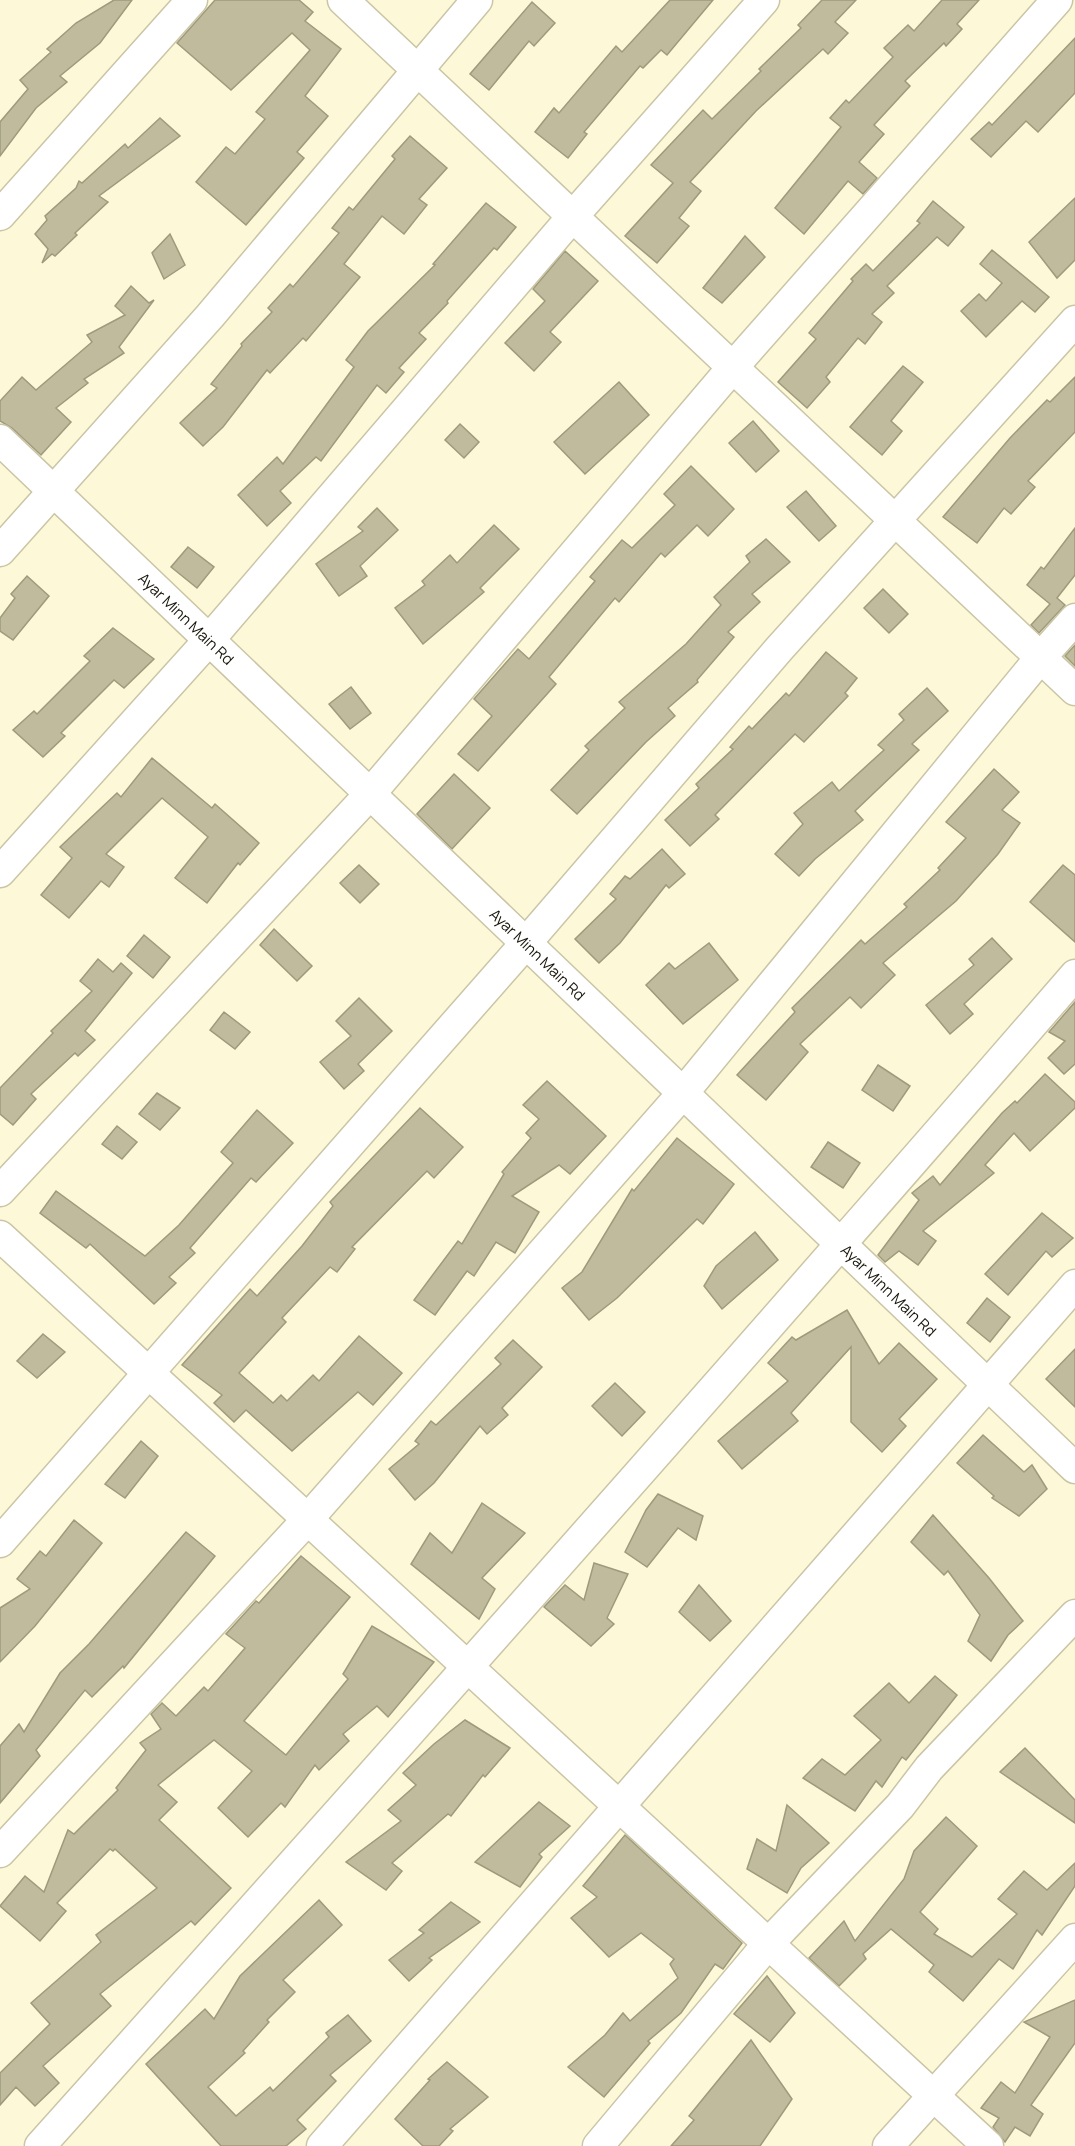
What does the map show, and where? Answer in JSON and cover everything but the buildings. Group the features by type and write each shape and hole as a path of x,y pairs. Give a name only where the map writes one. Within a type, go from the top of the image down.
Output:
{"street":[{"path":"0,215 192,0"},
{"path":"343,0 1075,690"},
{"path":"0,551 210,316 477,0"},
{"path":"0,872 209,640 573,216 764,0"},
{"path":"0,1191 370,794 733,367 1057,0"},
{"path":"0,1542 526,943 778,649 1075,321"},
{"name":"Ayar Minn Main Rd","path":"0,440 1075,1468"},
{"path":"0,1852 307,1520 682,1093 1041,657 1075,619"},
{"path":"40,2146 468,1668 842,1245 1075,975"},
{"path":"0,1236 617,1807 988,2146"},
{"path":"322,2146 1075,1285"},
{"path":"598,2146 767,1945 900,1806 930,1768 1075,1616"},
{"path":"888,2146 1075,1939"}]}
